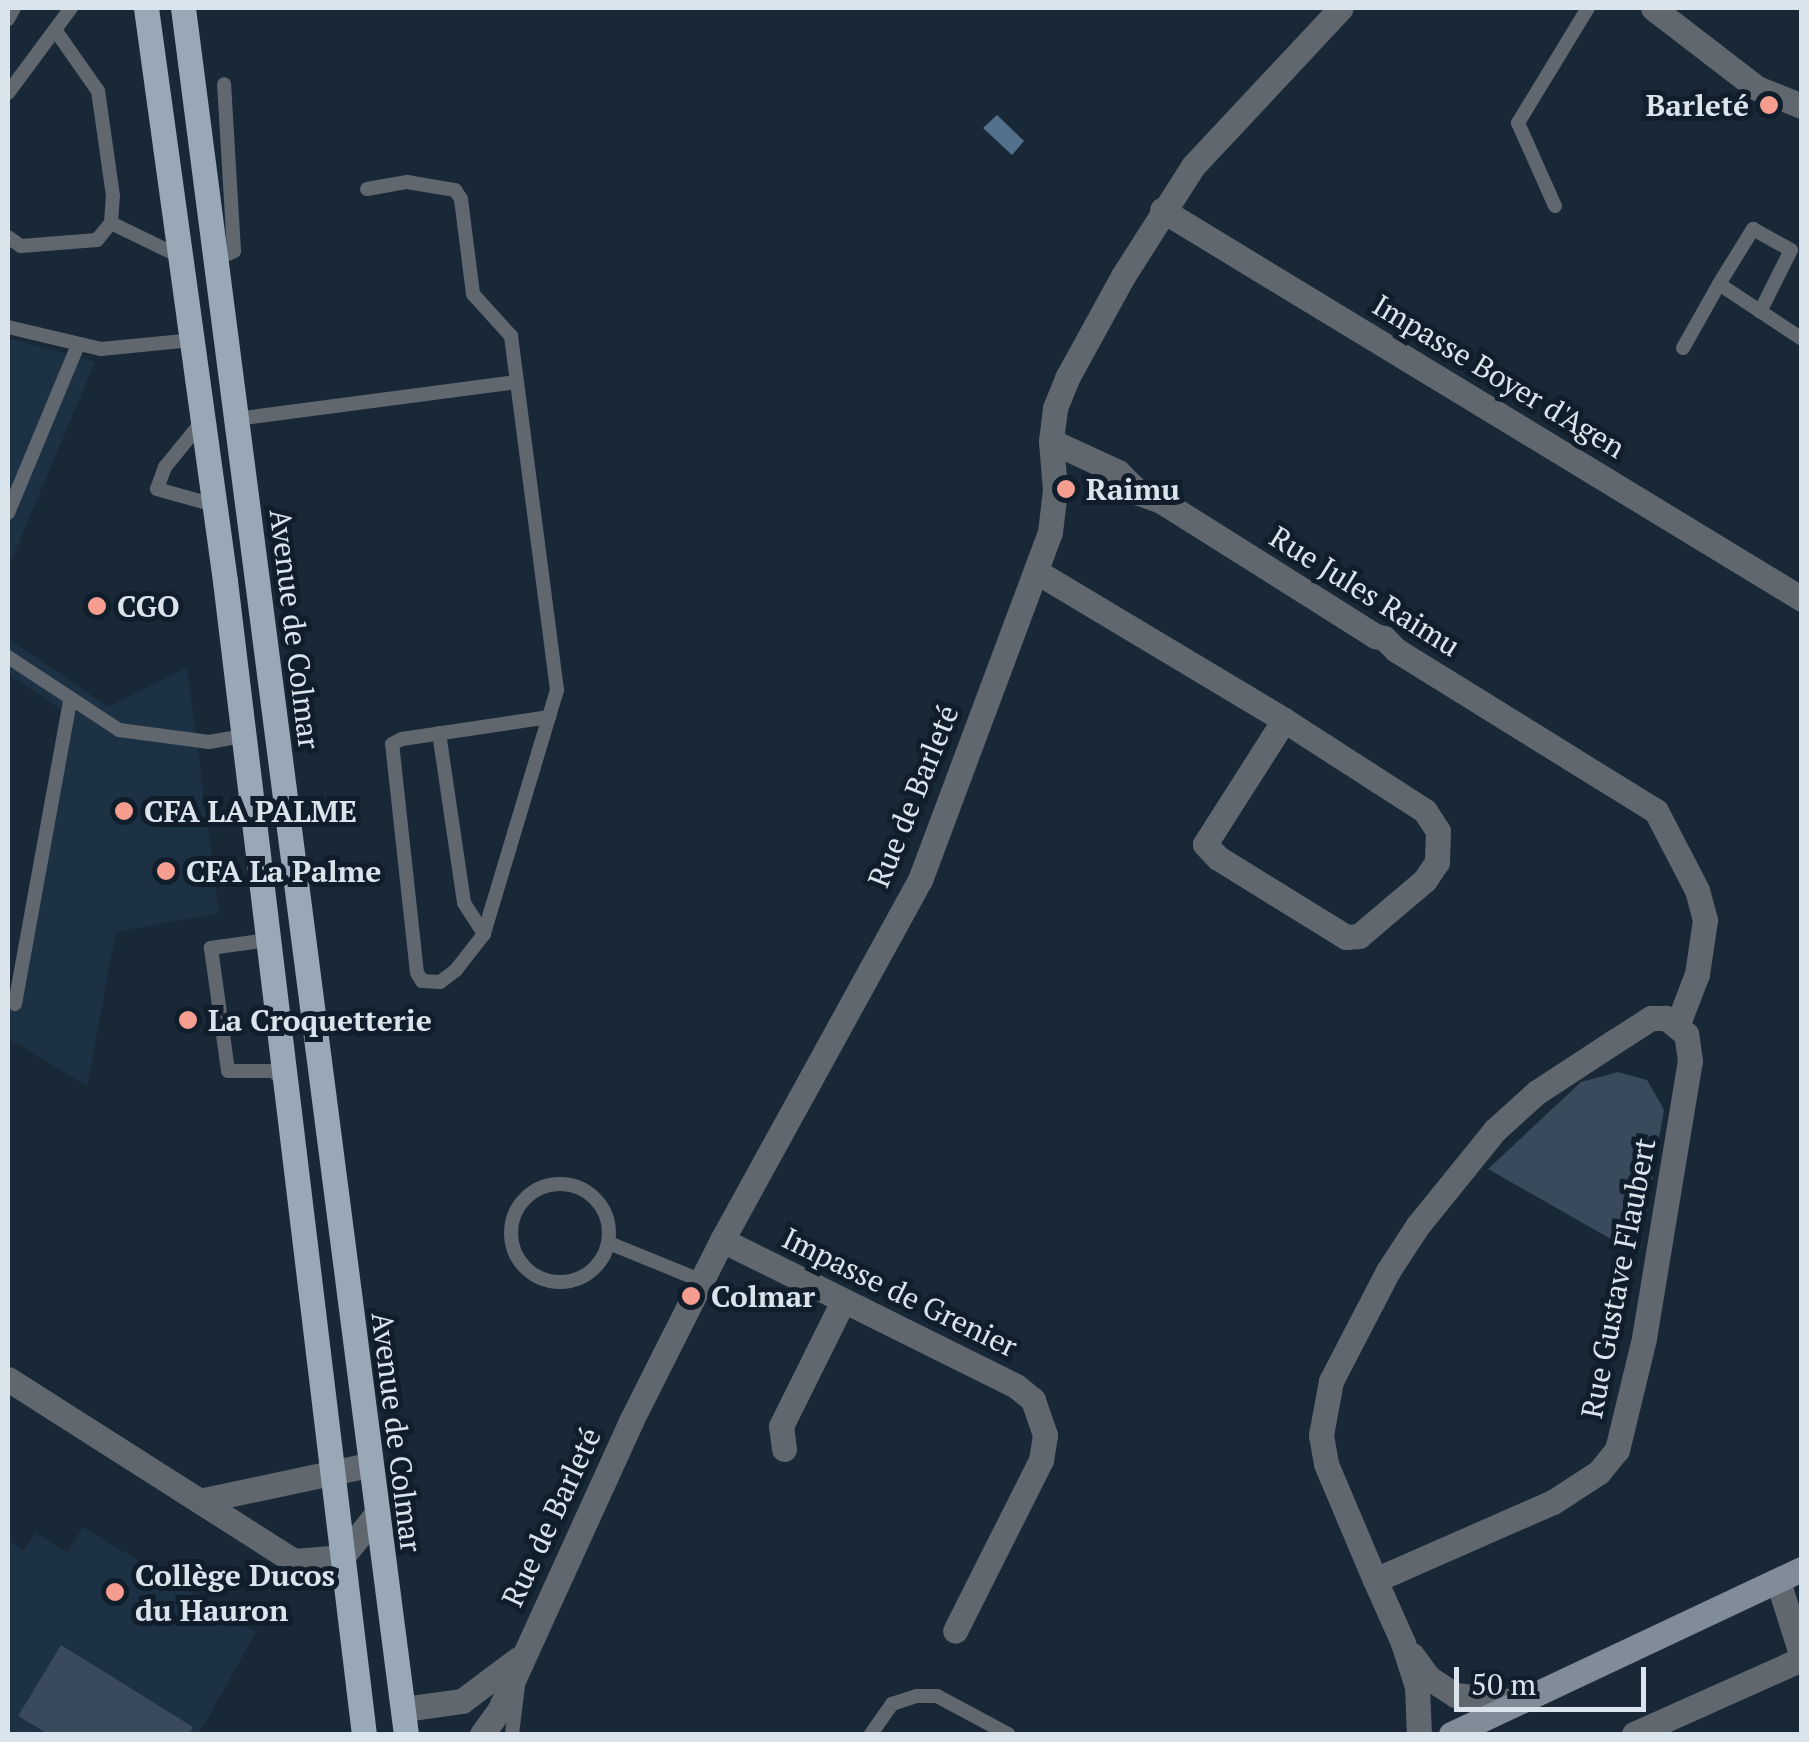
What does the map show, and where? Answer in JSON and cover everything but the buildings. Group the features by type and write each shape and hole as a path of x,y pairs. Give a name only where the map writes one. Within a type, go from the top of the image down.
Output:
{"main road":[{"path":"146,8 244,736 364,1734"},
{"name":"Avenue de Colmar","path":"183,8 368,1466 405,1722"},
{"path":"1450,1734 1790,1575"}],"street":[{"name":"Rue de Barleté","path":"482,1734 498,1711 722,1240 920,880 1037,572 1054,514 1051,441 1056,408 1067,378 1162,210 1193,166 1341,8"},
{"path":"1655,8 1757,88 1802,106"},
{"name":"Impasse Boyer d'Agen","path":"1162,210 1802,599"},
{"name":"Rue Jules Raimu","path":"1051,441 1118,472 1139,493 1161,501 1644,800 1667,830 1697,890 1706,920 1697,974 1677,1026"},
{"path":"1037,572 1284,720 1425,812 1438,831 1440,855 1425,880 1359,936 1346,938 1218,858 1205,844 1284,720"},
{"path":"1419,1734 1417,1686 1403,1643 1326,1464 1321,1435 1331,1381 1388,1272 1418,1225 1494,1130 1537,1092 1651,1018 1666,1018 1677,1026"},
{"name":"Rue Gustave Flaubert","path":"1376,1580 1554,1502 1600,1472 1617,1450 1632,1400 1673,1180 1690,1061 1686,1034 1677,1026"},
{"name":"Impasse de Grenier","path":"722,1240 1016,1386 1039,1410 1045,1435 1041,1460 955,1631"},
{"path":"784,1449 781,1426 843,1301"},
{"path":"8,1379 204,1500 294,1562 342,1557 375,1516"},
{"path":"204,1500 368,1466"},
{"path":"1644,1732 1802,1658 1790,1575"},
{"path":"1403,1643 1429,1678 1455,1695 1517,1702"},
{"path":"405,1722 462,1702 522,1656"}],"lane":[{"path":"8,20 14,8"},
{"path":"8,92 71,8"},
{"path":"1555,206 1518,123 1588,8"},
{"path":"8,237 21,246 97,240 111,223 113,196 98,91 56,31"},
{"path":"216,260 234,251 224,84"},
{"path":"367,189 408,182 454,190 461,199 473,294 511,336 557,690 549,718 484,934 456,970 440,982 422,981 417,974 390,755 392,744 402,739 549,718"},
{"path":"111,223 181,257"},
{"path":"1683,348 1753,229 1791,250 1760,312"},
{"path":"1719,284 1802,339"},
{"path":"8,328 101,350 192,340"},
{"path":"8,513 78,346"},
{"path":"236,419 518,382"},
{"path":"202,423 166,467 157,489 214,504"},
{"path":"8,657 119,730 210,742 244,736"},
{"path":"15,1004 70,701"},
{"path":"439,733 464,903 484,934"},
{"path":"267,940 211,948 228,1071 273,1071 284,1081"},
{"path":"565,1184 581,1188 604,1211 609,1243 593,1271 564,1283 548,1281 521,1264 514,1249 514,1217 534,1192 565,1184"},
{"path":"609,1243 702,1281"},
{"path":"512,1734 522,1656"},
{"path":"871,1734 892,1704 917,1696 937,1696 1008,1734"}],"shaded area":[{"path":"997,115 1024,141 1012,155 983,128"},
{"path":"8,338 95,362 8,568"},
{"name":"CFA LA PALME","path":"8,638 108,707 187,667 219,913 116,932 87,1086 8,1038 8,1004 61,709 8,674"},
{"path":"1618,1072 1647,1080 1664,1110 1639,1255 1488,1169 1581,1082"},
{"name":"Collège Ducos du Hauron","path":"83,1527 256,1632 199,1734 8,1734 8,1540 24,1550 36,1533 67,1552"},
{"path":"61,1645 193,1727 189,1734 48,1734 18,1716"}],"place":[{"name":"Barleté","path":"1769,105"},
{"name":"Raimu","path":"1066,489"},
{"name":"CGO","path":"97,606"},
{"name":"CFA LA PALME","path":"124,811"},
{"name":"CFA La Palme","path":"166,871"},
{"name":"La Croquetterie","path":"188,1020"},
{"name":"Colmar","path":"691,1296"},
{"name":"Collège Ducos du Hauron","path":"115,1592"}]}
